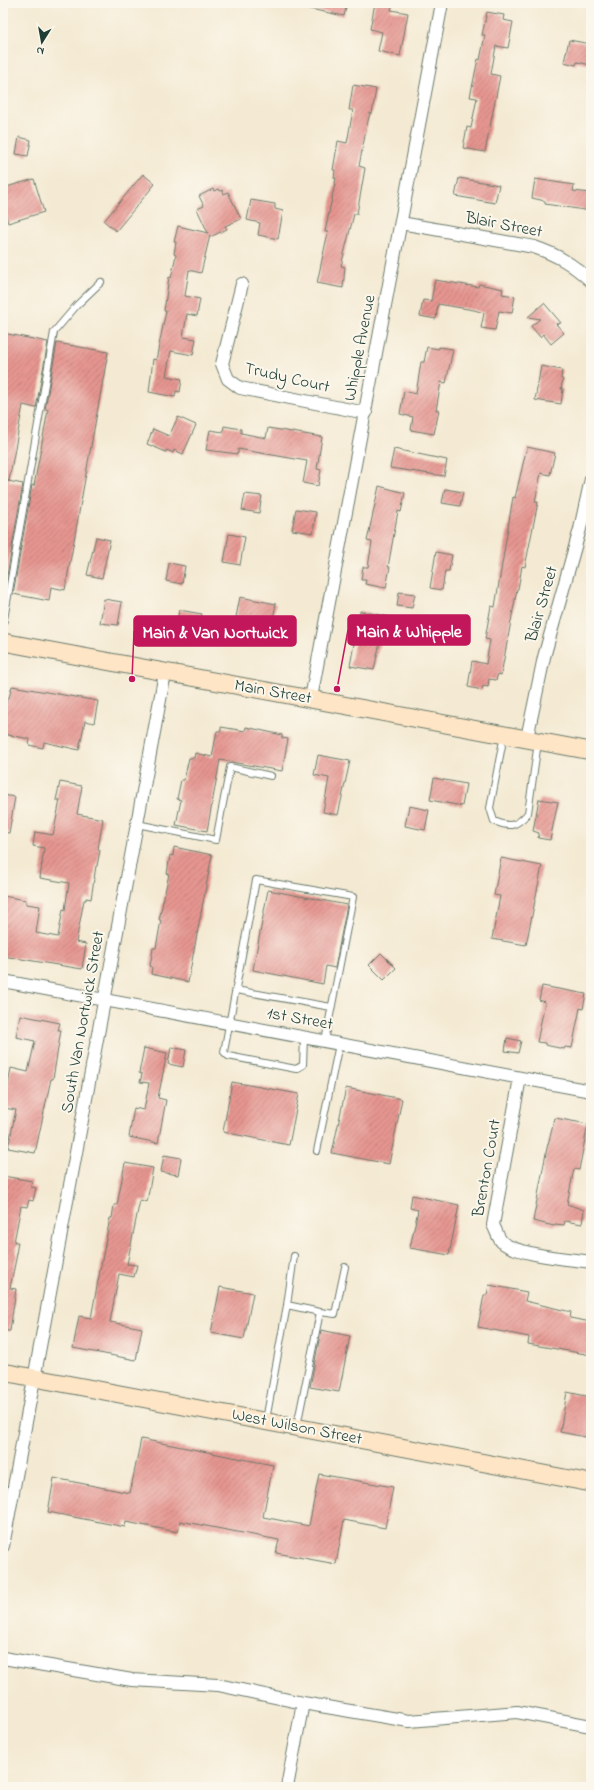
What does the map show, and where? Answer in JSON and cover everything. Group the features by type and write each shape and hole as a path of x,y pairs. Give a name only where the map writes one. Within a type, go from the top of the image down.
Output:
{"main road":[{"name":"Main Street","path":"3,642 591,751"},
{"name":"West Wilson Street","path":"3,1372 591,1483"}],"street":[{"name":"Whipple Avenue","path":"311,698 366,413 442,3"},
{"name":"Blair Street","path":"401,223 534,247 574,265 591,281"},
{"name":"Trudy Court","path":"242,284 222,364 228,379 240,388 366,413"},
{"name":"Blair Street","path":"533,740 544,657 580,530 591,479"},
{"name":"South Van Nortwick Street","path":"3,1546 165,673"},
{"name":"1st Street","path":"3,981 591,1091"},
{"name":"Brenton Court","path":"520,1078 493,1225 502,1242 511,1247 536,1254 591,1262"},
{"path":"3,1658 132,1680 218,1685 303,1703 409,1721 517,1712 591,1726"},
{"path":"287,1787 303,1703"}],"lane":[{"path":"3,625 54,332 77,305 101,282"},
{"path":"504,734 490,808 494,821 505,826 514,825 523,819 528,812 533,740"},
{"path":"137,824 216,840 230,767 271,776"},
{"path":"304,1038 303,1065 296,1069 228,1056 224,1052 256,880 353,897 325,1041"},
{"path":"236,990 331,1007"},
{"path":"317,1150 339,1044"},
{"path":"265,1421 287,1305 294,1256"},
{"path":"287,1305 335,1314 345,1267"},
{"path":"297,1427 320,1312"}],"building":[{"path":"306,3 347,3 344,16 305,8"},
{"path":"375,3 393,3 391,10 408,13 400,56 378,51 382,32 370,29"},
{"path":"487,12 504,15 503,20 513,22 508,48 496,46 491,74 500,76 485,152 463,148 467,127 471,128 477,98 470,97 485,35 482,35"},
{"path":"569,40 591,44 591,65 577,62 576,65 564,62"},
{"path":"353,85 376,89 372,114 370,113 359,166 365,168 357,214 354,214 341,266 345,267 343,288 317,283 328,232 325,232 336,178 334,178 335,170 333,170 338,141 347,143 353,110 349,110"},
{"path":"19,137 31,140 28,156 16,154"},
{"path":"143,174 155,184 116,231 104,221"},
{"path":"459,178 499,185 495,203 455,196"},
{"path":"34,179 44,212 8,223 6,216 3,216 3,188"},
{"path":"535,179 574,185 573,191 591,193 591,211 545,204 545,201 532,198"},
{"path":"213,189 214,191 219,189 220,191 222,190 224,194 228,192 241,219 225,226 227,229 210,237 210,235 201,273 189,270 185,296 200,299 197,316 187,314 183,337 196,339 193,355 171,351 166,376 182,379 180,392 176,391 175,397 149,392 153,359 156,360 166,311 164,311 169,277 171,278 176,255 174,254 176,242 174,242 178,226 208,233 197,209 204,206 199,196"},
{"path":"251,200 275,204 275,209 283,211 278,239 258,235 260,223 247,220"},
{"path":"435,280 478,287 479,284 503,289 502,294 515,296 512,313 499,311 495,330 481,328 484,313 474,310 438,304 436,319 420,316 423,300 431,301"},
{"path":"544,303 561,323 556,324 564,333 551,344 543,334 540,337 531,326 540,319 528,317"},
{"path":"3,333 48,342 36,408 23,405 9,481 3,480"},
{"path":"57,343 108,352 65,590 51,587 49,601 13,594 32,485 34,486 48,410 45,409"},
{"path":"427,347 453,349 446,383 441,382 436,410 439,410 434,434 411,430 413,417 400,414 404,391 416,394 421,362 424,362"},
{"path":"541,366 562,370 561,379 563,379 561,389 563,389 561,404 535,400"},
{"path":"178,417 196,425 183,454 174,450 173,453 167,450 166,452 147,444 153,429 169,436"},
{"path":"224,426 241,429 241,433 266,438 268,428 322,437 317,469 321,470 318,486 303,483 307,461 238,449 238,454 206,450 210,430 223,432"},
{"path":"527,447 555,453 550,475 541,473 535,502 538,502 525,567 522,566 517,589 501,675 498,674 496,680 489,679 488,687 483,686 482,690 468,687 472,661 486,664 490,640 485,639 491,606 495,607 513,497 515,498"},
{"path":"394,449 447,460 444,476 390,468"},
{"path":"3,480 23,484 4,593 3,592"},
{"path":"379,486 405,493 401,512 398,511 388,567 390,567 386,588 365,584 366,580 361,580 363,567 368,567 372,542 367,541"},
{"path":"445,489 463,492 460,506 442,503"},
{"path":"245,494 262,496 259,513 242,510"},
{"path":"296,509 316,512 313,533 292,530"},
{"path":"229,534 245,537 240,565 224,562"},
{"path":"96,537 110,540 102,578 87,575"},
{"path":"436,552 452,555 449,571 445,571 442,590 430,588"},
{"path":"169,563 185,566 182,584 166,581"},
{"path":"399,592 415,594 412,608 397,606"},
{"path":"240,597 276,604 272,624 236,617"},
{"path":"104,599 122,602 118,625 100,623"},
{"path":"179,610 202,614 199,632 192,631 192,636 180,634 181,629 176,628"},
{"path":"360,611 390,617 386,637 381,637 374,670 350,666"},
{"path":"12,686 98,701 94,723 85,721 79,750 44,742 43,748 29,745 30,739 3,734 5,722 3,720 7,698 9,698"},
{"path":"221,727 245,731 246,727 282,735 282,738 288,739 282,771 220,760 207,831 176,825 181,800 177,799 181,780 184,780 189,758 194,758 195,753 212,757 217,731 221,731"},
{"path":"318,755 350,761 338,815 323,812 329,778 314,775"},
{"path":"434,778 466,784 462,806 430,800"},
{"path":"60,782 82,786 77,814 103,819 98,849 100,850 91,899 86,898 86,900 84,900 76,942 86,944 82,969 3,956 3,896 26,900 26,904 40,906 36,933 58,937 63,909 65,910 69,883 40,878 44,848 33,846 35,832 53,835 60,800 56,800"},
{"path":"3,795 15,797 9,833 3,832"},
{"path":"539,799 558,802 550,840 538,838 539,833 533,831"},
{"path":"409,806 429,810 425,830 405,826"},
{"path":"174,847 212,855 188,982 151,974 152,967 150,966 153,948 156,948 161,920 159,920 169,874 167,874 170,855 173,856"},
{"path":"501,858 542,866 526,945 492,939 500,896 494,895"},
{"path":"268,890 347,905 335,968 326,966 323,984 253,970"},
{"path":"381,953 396,968 384,980 369,965"},
{"path":"542,986 586,994 583,1009 580,1008 572,1048 565,1047 564,1049 537,1042 545,1002 539,1000"},
{"path":"20,1015 60,1023 58,1030 61,1030 53,1079 51,1079 35,1153 8,1148 16,1110 4,1108 11,1068 28,1072 35,1041 16,1037"},
{"path":"507,1038 521,1041 518,1053 505,1051"},
{"path":"171,1047 186,1050 183,1067 168,1064"},
{"path":"144,1048 167,1053 158,1098 166,1100 158,1143 129,1137 134,1108 144,1110 149,1083 140,1082 142,1074 139,1073"},
{"path":"232,1082 299,1094 289,1145 223,1132"},
{"path":"346,1088 402,1099 389,1164 332,1153"},
{"path":"555,1118 588,1124 579,1170 574,1169 567,1204 584,1210 582,1224 565,1221 564,1225 555,1224 554,1226 533,1221 547,1148"},
{"path":"164,1155 181,1158 178,1175 161,1172"},
{"path":"125,1163 153,1168 147,1202 140,1200 127,1264 137,1265 134,1277 119,1274 110,1322 142,1328 136,1360 73,1348 79,1316 91,1318 110,1218 112,1218 114,1205 117,1205"},
{"path":"3,1176 32,1181 31,1187 36,1188 33,1201 29,1200 27,1207 21,1206 14,1242 18,1242 17,1254 10,1288 16,1289 10,1331 3,1331"},
{"path":"412,1195 459,1205 449,1255 410,1248 418,1210 410,1208"},
{"path":"489,1285 527,1292 525,1301 571,1312 570,1318 591,1322 591,1355 528,1344 529,1337 478,1327 484,1295 487,1295"},
{"path":"220,1287 253,1293 244,1339 211,1333"},
{"path":"321,1330 350,1336 339,1392 310,1387"},
{"path":"567,1392 591,1397 591,1438 560,1432"},
{"path":"141,1439 273,1465 263,1517 309,1526 319,1474 393,1487 385,1528 344,1520 336,1564 276,1553 279,1540 180,1521 178,1532 126,1522 125,1527 48,1512 54,1478 130,1493"}],"place":[{"name":"Main & Van Nortwick","path":"132,679"},
{"name":"Main & Whipple","path":"337,689"}]}
